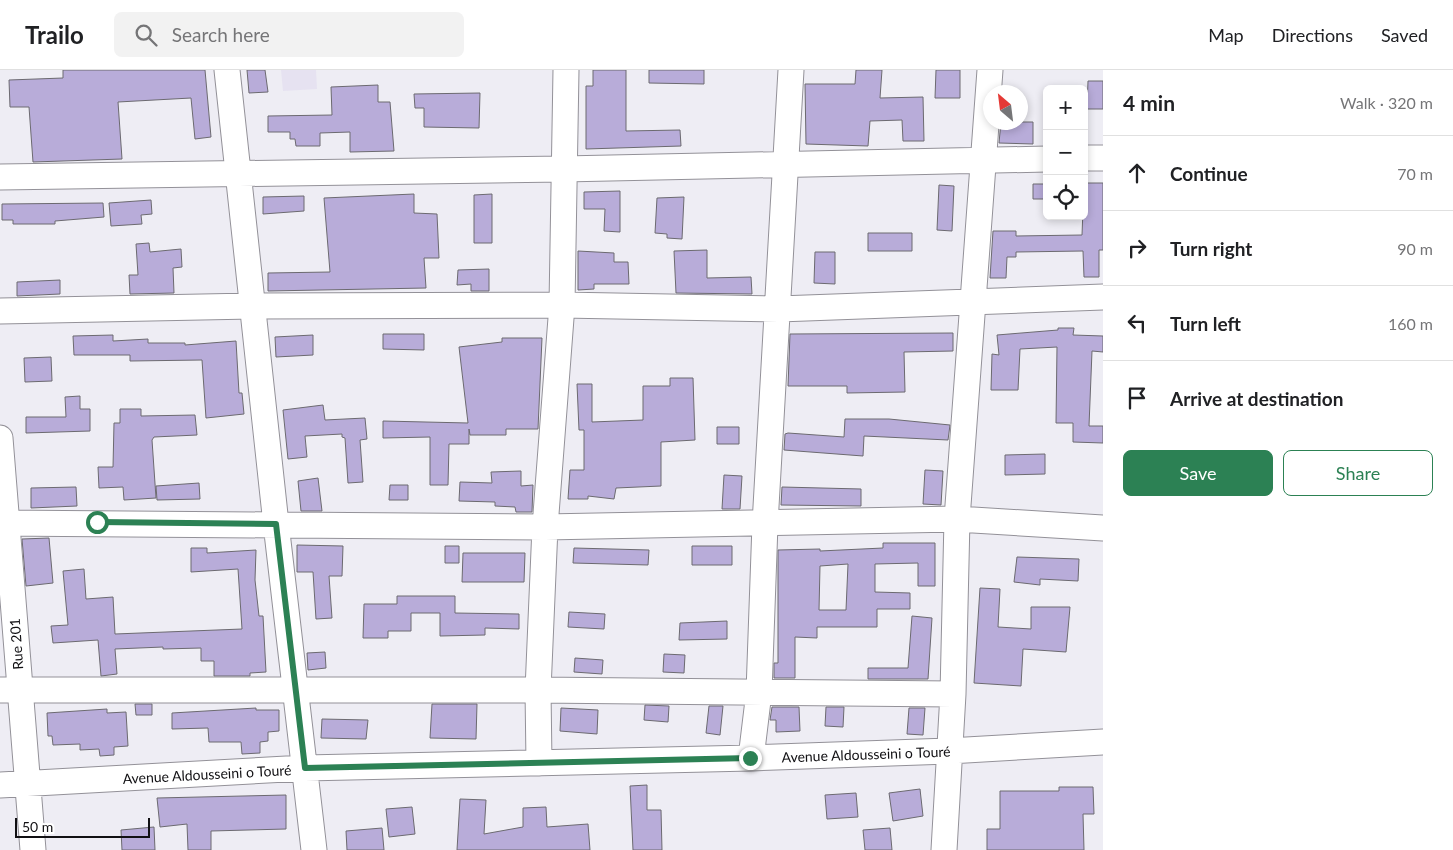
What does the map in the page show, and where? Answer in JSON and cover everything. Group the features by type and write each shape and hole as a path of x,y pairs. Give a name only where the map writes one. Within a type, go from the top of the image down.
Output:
{"street":[{"path":"227,70 276,524 314,850"},
{"path":"539,764 538,690 545,527 562,305 566,70"},
{"path":"750,758 759,692 765,524 779,309 791,70"},
{"path":"944,850 948,751 953,694 957,519 972,302 985,160 990,70"},
{"path":"1088,158 1103,158"},
{"path":"0,177 563,169 1043,159"},
{"path":"0,311 252,306 562,305 779,309 1103,297"},
{"name":"Rue 201","path":"0,438 10,690 28,784 32,850"},
{"path":"3,523 545,527 957,519 1103,528"},
{"path":"10,690 538,690 953,694"},
{"name":"Avenue Aldousseini o Touré","path":"0,785 305,768 750,758 948,751 1103,742"}],"shaded area":[{"path":"281,70 316,70 317,89 283,91"}],"building":[{"path":"63,70 205,70 211,137 195,139 191,98 118,102 122,159 33,162 29,107 10,107 9,80 63,78"},
{"path":"247,70 265,70 268,92 249,93"},
{"path":"593,70 626,70 626,131 680,130 681,146 586,149 586,86 593,86"},
{"path":"649,70 704,70 704,84 649,83"},
{"path":"856,70 882,70 880,98 923,97 924,141 903,141 902,120 870,121 868,146 806,144 805,84 855,84"},
{"path":"936,70 960,70 960,98 935,98"},
{"path":"1088,81 1103,81 1103,109 1088,109"},
{"path":"378,85 378,102 390,102 394,151 350,152 350,132 320,133 320,146 296,146 295,139 290,139 290,132 268,132 268,116 332,115 331,87"},
{"path":"480,93 479,128 424,127 424,108 415,108 414,94"},
{"path":"1028,122 1033,122 1033,144 999,143 1000,130 1028,130"},
{"path":"1088,183 1103,183 1103,250 1099,250 1099,277 1084,277 1083,251 1016,252 1016,257 1007,257 1006,278 990,278 993,231 1016,231 1016,236 1082,235 1083,220 1088,220"},
{"path":"1033,184 1043,184 1043,199 1033,199"},
{"path":"939,185 954,186 952,231 937,230"},
{"path":"620,191 620,232 604,231 605,209 584,209 584,192"},
{"path":"414,194 414,213 437,214 439,258 424,258 426,288 268,291 268,273 330,272 324,198"},
{"path":"492,194 492,243 474,243 474,195"},
{"path":"304,196 304,211 263,214 263,197"},
{"path":"684,197 682,239 667,238 667,234 655,233 657,198"},
{"path":"151,200 152,214 141,215 142,224 111,226 109,203"},
{"path":"103,203 104,217 55,221 55,224 13,224 13,220 2,220 2,204"},
{"path":"868,233 912,233 912,251 868,251"},
{"path":"149,243 150,252 181,249 182,267 173,268 174,293 130,294 129,275 138,275 136,244"},
{"path":"707,250 707,278 751,277 752,294 676,293 674,251"},
{"path":"578,251 614,253 614,262 628,262 629,284 594,284 594,289 578,290"},
{"path":"815,252 835,252 835,284 814,283"},
{"path":"489,269 489,291 471,291 471,284 457,285 458,270"},
{"path":"60,280 60,294 17,296 17,282"},
{"path":"1058,328 1074,328 1073,335 1103,336 1103,352 1092,351 1089,426 1103,426 1103,443 1073,442 1073,423 1056,423 1057,347 1020,349 1018,390 991,390 992,354 999,355 997,335 1058,330"},
{"path":"953,333 953,351 904,352 905,392 847,393 847,386 788,386 790,334"},
{"path":"383,334 424,334 424,350 383,349"},
{"path":"113,335 113,341 148,339 148,343 185,343 185,345 236,341 239,393 242,393 244,414 206,418 202,360 130,361 130,355 74,355 73,336"},
{"path":"313,335 313,355 276,357 275,337"},
{"path":"502,338 542,338 538,429 506,429 506,435 470,435 469,429 469,444 449,444 448,485 430,485 430,437 383,438 383,421 468,423 459,347 502,342"},
{"path":"51,357 52,381 25,382 24,358"},
{"path":"670,378 693,378 695,440 661,442 661,486 616,488 614,499 588,496 588,499 568,499 570,470 584,470 584,430 579,430 577,384 592,384 592,422 643,420 643,386 670,386"},
{"path":"80,396 80,409 90,409 90,431 26,433 26,417 66,417 65,397"},
{"path":"323,405 325,420 365,418 367,439 360,440 363,482 348,483 345,438 342,437 342,434 305,436 307,457 288,459 283,410"},
{"path":"120,409 141,409 141,416 195,415 197,435 154,437 152,440 156,498 124,500 123,487 99,488 98,467 113,467 114,423 120,423"},
{"path":"845,419 889,419 950,425 948,440 864,436 863,456 784,450 785,434 788,433 844,437"},
{"path":"717,427 739,427 739,444 717,444"},
{"path":"1045,454 1045,474 1005,475 1005,455"},
{"path":"925,470 943,471 941,505 923,504"},
{"path":"521,471 521,486 533,485 532,512 516,512 515,507 495,506 495,502 459,501 460,482 492,483 491,472"},
{"path":"724,475 742,476 740,509 722,509"},
{"path":"318,478 322,511 301,511 298,481"},
{"path":"199,483 200,499 157,500 156,486"},
{"path":"390,485 408,485 408,500 389,500"},
{"path":"76,487 77,506 31,508 31,488"},
{"path":"782,487 861,489 861,506 781,505"},
{"path":"49,538 53,583 26,586 22,539"},
{"path":"883,543 935,543 935,586 918,586 918,563 875,564 875,592 910,593 910,609 877,609 877,627 817,627 817,638 795,637 795,678 774,678 774,663 778,663 778,550 820,549 820,551 883,548","holes":["848,564 846,610 819,610 820,566"]},
{"path":"297,545 343,546 342,576 329,576 332,618 316,619 313,572 297,572"},
{"path":"445,546 459,546 459,563 445,563"},
{"path":"692,546 732,546 732,565 692,565"},
{"path":"191,548 207,548 207,553 256,550 255,580 259,616 263,616 266,672 250,673 250,676 214,676 214,661 201,661 201,648 163,649 163,647 115,649 117,674 101,676 98,640 53,643 51,626 68,625 63,571 84,569 86,599 113,597 115,634 242,629 238,569 191,572"},
{"path":"574,548 649,550 648,565 573,563"},
{"path":"463,553 525,553 524,582 462,582"},
{"path":"1017,557 1079,559 1078,581 1040,579 1040,585 1014,582"},
{"path":"980,588 1000,589 998,627 1031,629 1031,607 1070,607 1066,652 1023,649 1021,686 974,683"},
{"path":"397,596 455,596 455,613 519,614 519,629 485,628 485,635 440,636 440,613 411,613 411,631 388,631 388,638 363,638 364,604 397,604"},
{"path":"569,612 605,614 604,629 568,627"},
{"path":"912,616 932,618 928,679 868,679 868,668 908,668"},
{"path":"727,621 727,639 679,640 680,623"},
{"path":"325,652 326,668 308,670 307,653"},
{"path":"664,654 685,655 684,673 663,672"},
{"path":"575,658 603,660 602,674 574,672"},
{"path":"135,704 152,704 152,715 136,715"},
{"path":"432,704 477,704 476,739 430,738"},
{"path":"645,705 669,706 668,722 644,720"},
{"path":"709,706 723,706 720,735 706,733"},
{"path":"772,707 799,707 800,731 776,732 776,720 770,720"},
{"path":"826,707 844,707 843,727 825,726"},
{"path":"256,708 256,710 279,710 279,731 268,732 268,741 260,742 260,753 242,754 241,742 209,742 208,728 172,729 172,713"},
{"path":"561,708 598,710 597,734 560,731"},
{"path":"909,708 925,708 923,735 907,734"},
{"path":"107,709 107,713 126,712 128,746 114,747 114,755 100,756 99,749 80,750 80,744 53,745 52,736 48,736 47,713"},
{"path":"322,719 368,720 366,739 321,738"},
{"path":"647,785 647,810 661,810 662,850 633,850 630,786"},
{"path":"1059,787 1093,787 1094,814 1083,814 1084,850 987,850 987,829 1000,829 1000,791 1059,791"},
{"path":"920,789 923,816 893,821 889,793"},
{"path":"856,793 858,817 827,819 825,795"},
{"path":"286,795 286,829 211,831 211,850 188,850 187,824 160,827 157,798"},
{"path":"460,799 486,800 484,834 523,827 523,808 546,807 547,827 588,824 590,850 457,850"},
{"path":"412,807 415,834 389,837 386,809"},
{"path":"154,827 155,850 122,850 121,830"},
{"path":"382,828 384,850 347,850 346,831"},
{"path":"890,828 892,850 865,850 863,830"}],"route":[{"path":"97,522 276,524 305,768 750,758"}]}
